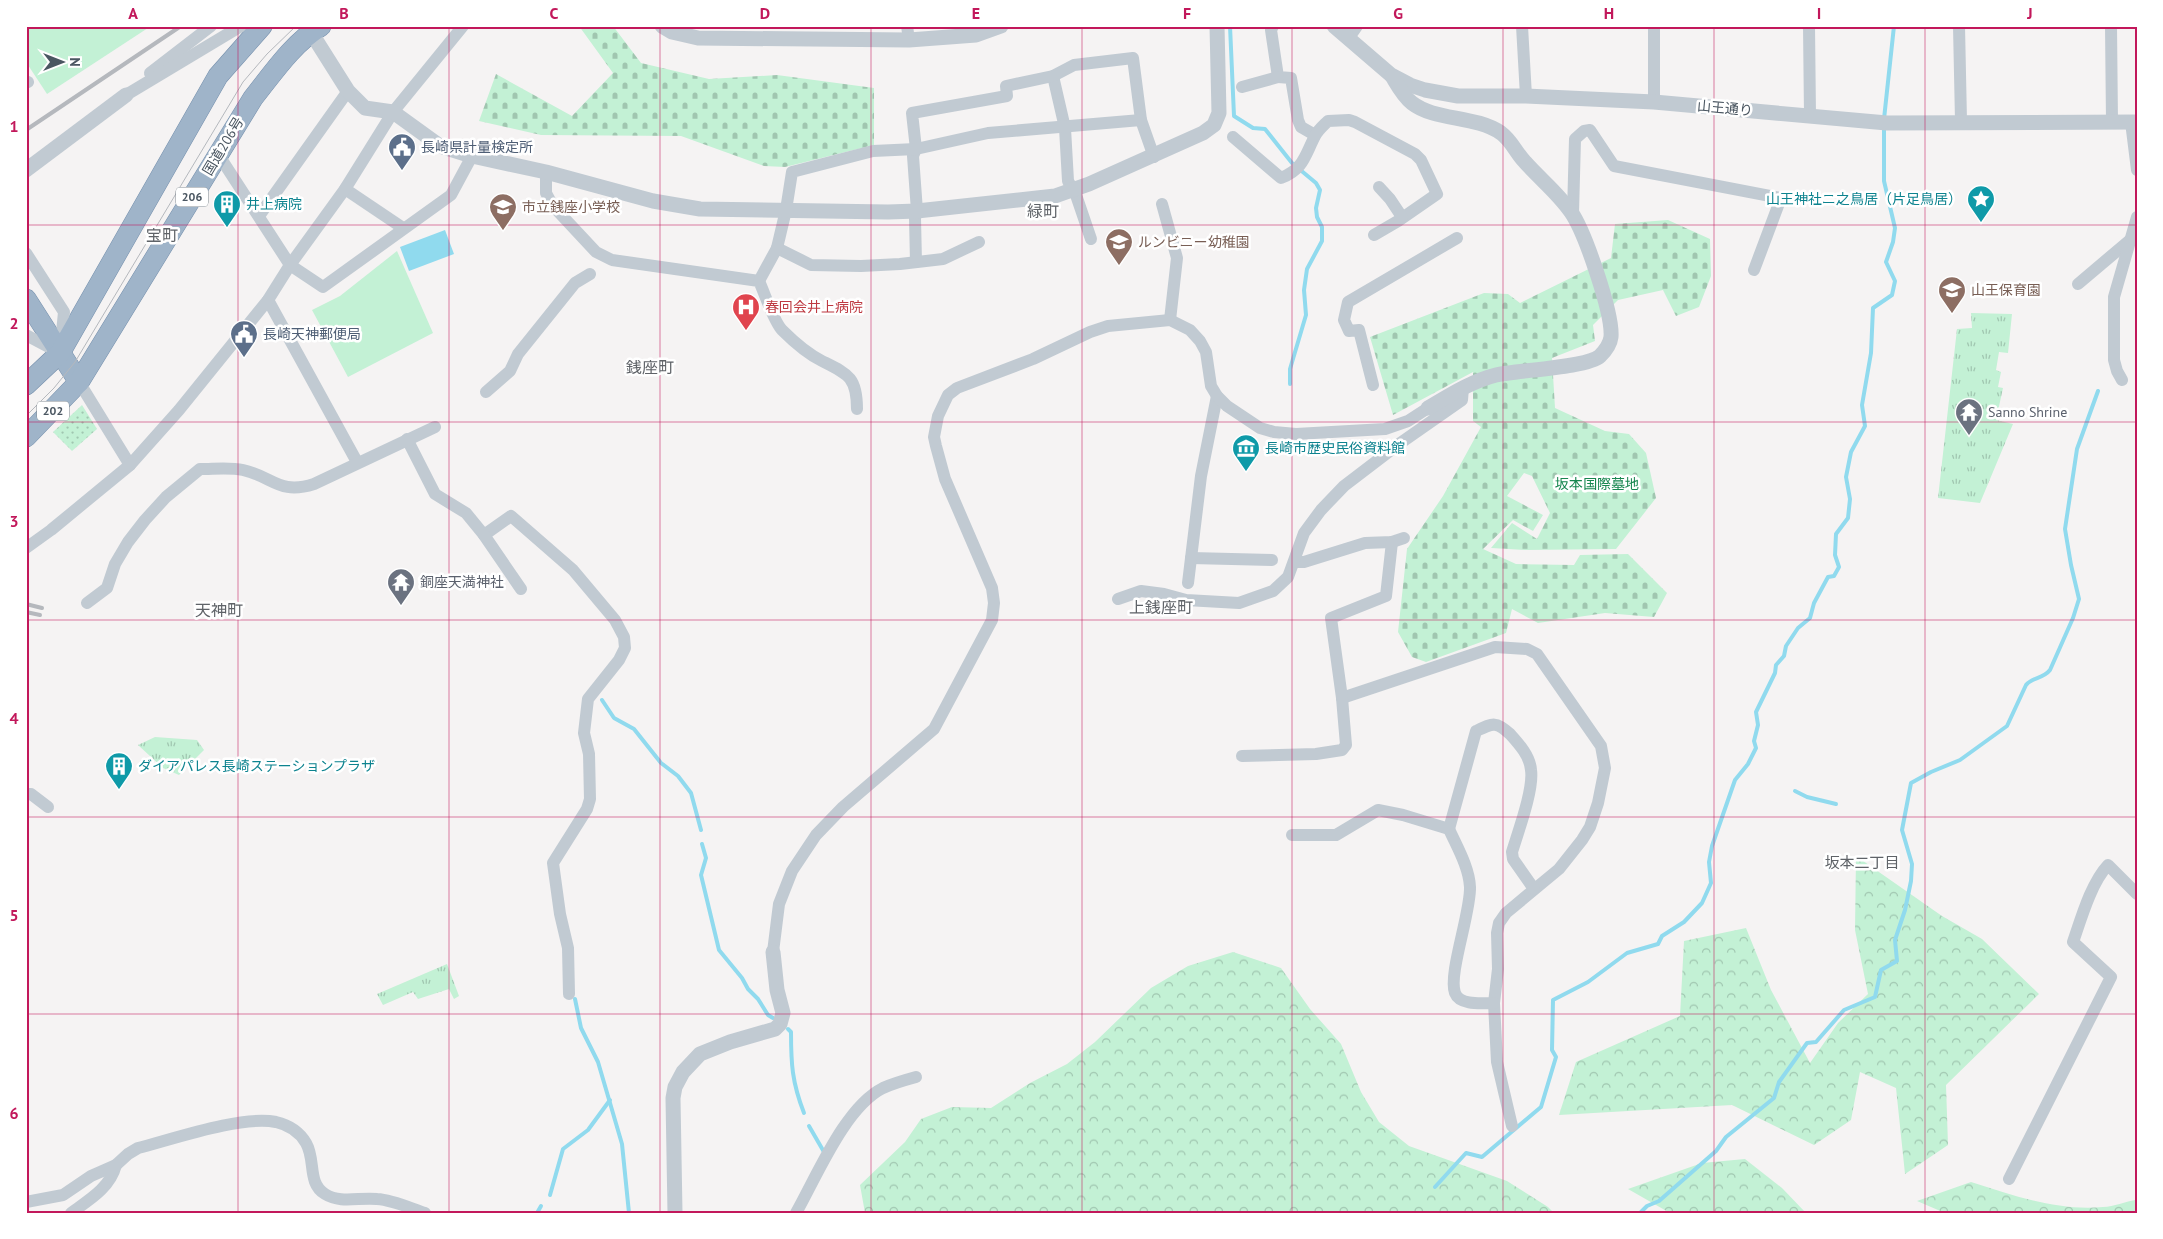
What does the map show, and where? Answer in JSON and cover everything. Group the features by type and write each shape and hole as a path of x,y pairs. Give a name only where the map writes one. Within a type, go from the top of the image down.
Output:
{"highway":[{"name":"206","path":"60,353 218,76 262,26"},
{"name":"国道206号","path":"79,382 252,98 313,28"},
{"path":"26,299 79,382"},
{"name":"202","path":"26,386 60,353"},
{"name":"202","path":"26,438 79,382"}],"street":[{"path":"26,170 211,26"},
{"path":"126,94 241,26"},
{"path":"26,548 51,530 130,465 178,412 268,300 290,264 345,189 393,112 463,26"},
{"path":"662,26 672,32 698,38 908,33 976,35 1001,26"},
{"path":"313,28 348,91 365,108 393,112 440,146 472,156 546,172 653,201 700,209 917,211 1055,196 1072,191 1203,133 1217,122 1220,102 1217,26"},
{"path":"1273,26 1271,30 1278,77"},
{"name":"山王通り","path":"1334,26 1353,32 1391,75 1410,85 1440,94 1654,102 1887,123 1961,121 2134,122"},
{"path":"1522,26 1526,96"},
{"path":"1654,26 1654,102"},
{"path":"1810,26 1810,116"},
{"path":"1960,26 1961,121"},
{"path":"2111,26 2112,122"},
{"path":"916,262 915,218 917,211 913,156 916,149 912,112 1007,96 1006,86 1053,76 1074,66 1133,58 1141,120 1154,156"},
{"path":"675,1213 672,1115 675,1087 683,1072 700,1054 730,1042 775,1029 780,1024 783,1013 777,990 773,952 779,904 792,871 816,836 844,807 934,729 992,620 994,603 992,588 945,479 936,446 935,426 944,402 957,388 1033,359 1090,332 1108,326 1170,320 1190,330 1200,341 1206,352 1211,386 1217,396 1243,418 1260,428 1274,432 1296,434 1385,429 1408,421 1463,388 1496,375 1588,361 1598,358 1609,345 1611,336 1605,300 1590,252 1572,213 1552,187 1524,161 1512,143 1503,134 1479,122 1420,109 1405,96 1391,75"},
{"path":"1053,76 1065,128 1068,180 1092,240"},
{"path":"1242,87 1278,77 1291,78 1298,120 1302,127 1315,134"},
{"path":"259,216 348,91"},
{"path":"759,281 777,248 792,172 873,151 916,149 988,133 1065,128 1141,120"},
{"path":"1233,137 1281,178 1299,168 1315,134 1328,121 1349,120 1408,150 1421,160 1437,194 1402,217 1398,222 1374,235"},
{"path":"2134,122 2137,170"},
{"path":"1572,213 1575,139 1584,131 1590,130 1614,166 1781,198 1754,270"},
{"path":"218,154 290,264 322,286 451,196 472,156"},
{"path":"546,172 546,193 553,206 596,252 612,260 759,281"},
{"path":"1379,187 1390,198 1402,217"},
{"path":"345,189 403,228"},
{"path":"1162,204 1177,258 1170,320"},
{"path":"2122,380 2116,371 2114,360 2114,297 2134,235 2137,217"},
{"path":"2078,284 2134,235"},
{"path":"1373,385 1359,330 1349,330 1344,320 1348,302 1457,238"},
{"path":"777,248 811,265 861,266 943,259 979,242"},
{"path":"26,253 64,312 60,353 26,336"},
{"path":"486,392 510,371 518,354 575,283 590,274"},
{"path":"759,281 780,329 821,360 835,366 850,377 855,388 857,409"},
{"path":"268,300 357,462"},
{"path":"79,382 130,465"},
{"path":"1118,598 1141,591 1164,594 1186,600 1239,603 1273,591 1288,577 1304,533 1321,510 1352,480 1462,400 1463,388"},
{"path":"1188,583 1201,476 1217,396"},
{"path":"86,603 107,588 115,564 128,542 145,520 166,497 200,469 245,470 287,488 294,488 314,484 357,462 435,427"},
{"path":"408,439 435,494 466,513 484,535 521,589"},
{"path":"484,535 511,516 573,570 615,620 624,637 625,648 588,699 584,733 589,754 590,799 587,809 553,863 560,914 568,948 569,994"},
{"path":"1242,756 1316,754 1342,750 1346,745 1342,698 1331,618 1386,596 1398,540 1365,543 1304,562 1294,562"},
{"path":"1191,558 1272,560"},
{"path":"1342,698 1495,647 1527,649 1537,654 1601,746 1605,768 1598,803 1590,827 1571,856 1559,869 1506,913 1499,923 1496,933 1498,969 1494,1003 1496,1062 1512,1126"},
{"path":"1494,1003 1465,1001 1459,999 1455,993 1455,974 1470,886 1462,856 1449,829 1476,731 1490,724 1501,726 1518,743 1527,756 1531,770 1530,784 1512,852 1513,859 1534,889"},
{"path":"26,794 31,794 48,808"},
{"path":"1292,835 1336,836 1378,810 1403,815 1449,829"},
{"path":"2008,1179 2111,977 2073,942 2086,907 2103,871 2108,865 2137,894"},
{"path":"796,1213 835,1141 861,1106 882,1088 916,1076"},
{"path":"26,1202 63,1195 91,1176 116,1165 138,1148 240,1122 274,1122 289,1126 302,1137 311,1156 316,1186 326,1195 339,1200 379,1199 425,1213"},
{"path":"70,1213 98,1193 111,1179 116,1165"}],"green space":[{"path":"26,26 151,26 47,94 26,62"},
{"path":"579,26 613,26 641,63 709,79 777,75 874,88 874,145 785,167 764,166 681,136 541,135 479,121 496,74 572,116 613,73"},
{"name":"坂本国際墓地","path":"1668,220 1710,239 1711,276 1699,307 1676,316 1663,290 1618,300 1593,325 1595,341 1552,358 1555,408 1605,431 1629,434 1646,453 1656,498 1616,549 1525,550 1491,548 1512,523 1537,539 1550,513 1532,476 1524,473 1507,496 1543,515 1533,531 1513,520 1483,549 1516,564 1574,565 1580,555 1628,554 1667,593 1654,617 1605,613 1538,623 1512,609 1506,633 1426,662 1412,657 1398,632 1407,549 1443,496 1481,427 1473,421 1473,372 1393,415 1370,337 1484,293 1508,294 1520,303 1611,258 1615,224"},
{"path":"397,251 433,333 348,377 312,310 340,296"},
{"path":"1971,313 2012,314 2008,353 1999,352 1996,370 2001,372 1998,387 2003,388 1996,420 2013,424 1980,503 1938,498 1957,329 1972,328"},
{"path":"82,405 97,429 72,451 53,432"},
{"path":"155,737 197,740 204,750 179,775 163,768 138,745"},
{"path":"1856,856 1942,916 1982,939 2039,994 1946,1085 1948,1145 1905,1174 1896,1088 1860,1072 1851,1120 1814,1145 1732,1105 1559,1115 1576,1062 1680,1016 1684,941 1746,928 1771,990 1810,1063 1838,1023 1868,994 1855,930"},
{"path":"1233,952 1281,968 1310,1009 1341,1044 1361,1092 1379,1122 1409,1146 1507,1181 1548,1207 1554,1213 865,1213 860,1185 905,1142 921,1119 952,1107 991,1108 1030,1083 1067,1064 1095,1042 1151,988 1188,966"},
{"path":"447,964 459,996 454,999 449,989 418,999 413,992 383,1005 377,994"},
{"path":"1745,1159 1782,1188 1806,1213 1670,1213 1628,1189 1702,1163"},
{"path":"1971,1182 2036,1201 2069,1207 2107,1207 2137,1200 2137,1213 1945,1213 1917,1201"}],"water":[{"path":"445,230 454,254 409,271 400,247"}],"waterway":[{"path":"1230,26 1234,116 1253,128 1265,129 1292,163 1316,183 1320,190 1316,208 1317,217 1322,227 1322,241 1307,269 1304,290 1306,315 1290,369 1290,384"},
{"path":"1884,119 1894,26"},
{"path":"1435,1187 1466,1153 1482,1157 1541,1107 1556,1057 1552,1050 1553,1000 1588,982 1627,953 1658,944 1662,936 1684,922 1702,903 1711,883 1709,862 1712,846 1735,780 1748,764 1756,748 1754,741 1758,725 1756,712 1775,673 1776,665 1784,656 1786,646 1798,628 1810,618 1814,603 1828,577 1834,576 1839,567 1835,555 1836,534 1848,518 1850,499 1846,477 1851,452 1865,426 1862,405 1871,353 1873,308 1892,295 1895,281 1886,262 1893,242 1895,228 1884,181 1884,126"},
{"path":"1640,1213 1647,1206 1659,1201 1716,1151 1726,1137 1774,1098 1779,1082 1807,1043 1816,1042 1844,1010 1875,997 1881,970 1897,961 1895,940 1905,910 1911,881 1912,864 1902,830 1911,783 1960,760 2007,726 2028,682 2044,675 2050,670 2073,618 2079,599 2065,529 2077,449 2098,391"},
{"path":"602,700 614,718 634,729 661,763 678,776 691,793 701,830"},
{"path":"1795,791 1807,797 1836,804"},
{"path":"702,844 706,858 701,875 719,950 742,978 748,989 758,999 768,1015 773,1018"},
{"path":"575,999 581,1028 598,1062 622,1144 629,1213"},
{"path":"788,1029 791,1032 792,1064 795,1082 804,1113"},
{"path":"550,1195 563,1149 588,1130 610,1100"},
{"path":"809,1126 824,1152"},
{"path":"537,1213 541,1206"}],"tram line":[{"path":"26,416 54,388 75,362 243,82 267,54 296,26"}],"railway":[{"path":"26,130 181,26"},
{"path":"26,604 42,608"},
{"path":"26,612 40,615"}],"place":[{"name":"長崎県計量検定所","path":"402,171"},
{"name":"山王神社ニ之鳥居（片足鳥居）","path":"1981,223"},
{"name":"井上病院","path":"227,228"},
{"name":"市立銭座小学校","path":"503,231"},
{"name":"ルンビニー幼稚園","path":"1119,266"},
{"name":"山王保育園","path":"1952,314"},
{"name":"春回会井上病院","path":"746,331"},
{"name":"長崎天神郵便局","path":"244,358"},
{"name":"Sanno Shrine","path":"1969,436"},
{"name":"長崎市歴史民俗資料館","path":"1246,472"},
{"name":"銅座天満神社","path":"401,606"},
{"name":"ダイアパレス長崎ステーションプラザ","path":"119,790"}],"district":[{"name":"緑町","path":"1043,211"},
{"name":"宝町","path":"162,235"},
{"name":"銭座町","path":"650,367"},
{"name":"上銭座町","path":"1161,607"},
{"name":"天神町","path":"219,610"},
{"name":"坂本二丁目","path":"1862,863"}]}
